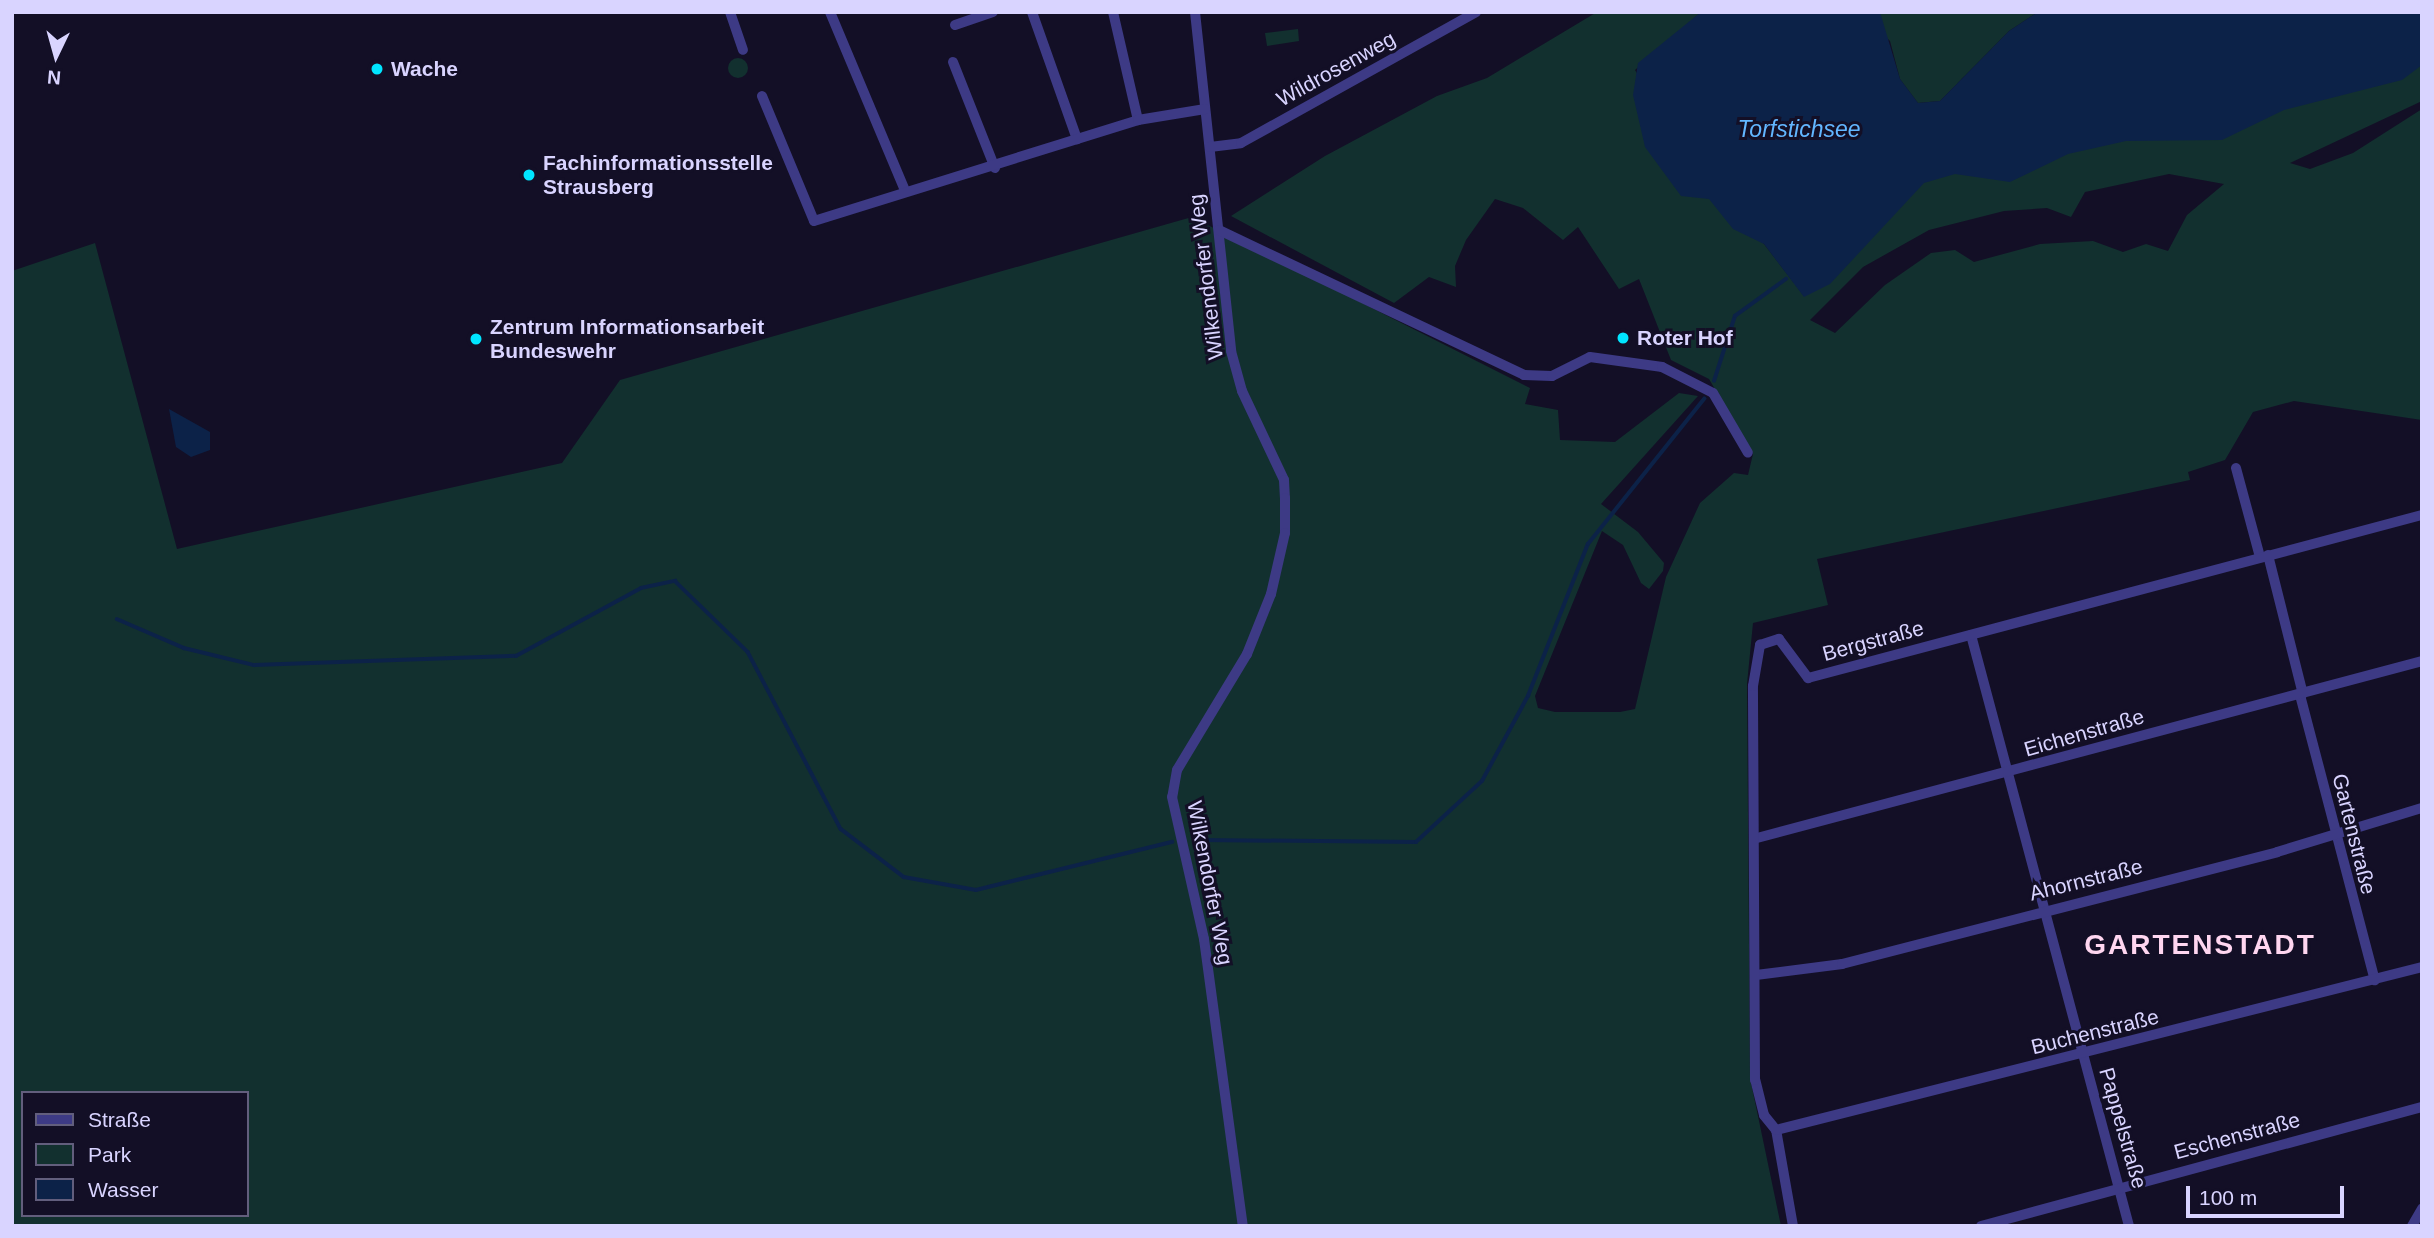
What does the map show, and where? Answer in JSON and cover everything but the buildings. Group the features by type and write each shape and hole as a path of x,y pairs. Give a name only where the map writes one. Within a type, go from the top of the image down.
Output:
{"street":[{"path":"730,12 743,50"},
{"path":"830,12 904,188"},
{"path":"955,25 993,12"},
{"path":"1032,12 1077,139"},
{"path":"1112,12 1138,120"},
{"name":"Wilkendorfer Weg","path":"1195,12 1231,351 1242,391 1284,480 1285,509 1266,606 1247,654 1177,770 1172,797 1204,939 1243,1226"},
{"name":"Wildrosenweg","path":"1210,147 1241,143 1476,12"},
{"path":"953,62 995,168"},
{"path":"762,96 814,221 904,188 995,168 1138,120 1206,109"},
{"path":"1219,230 1524,375 1552,376 1590,356 1662,367 1713,393 1748,453"},
{"name":"Gartenstraße","path":"2236,468 2264,556 2301,694 2334,835 2375,980"},
{"name":"Bergstraße","path":"1793,1226 1776,1130 1764,1115 1755,1080 1757,838 1753,686 1760,645 1779,639 1808,678 2422,515"},
{"name":"Pappelstraße","path":"1970,635 2129,1226"},
{"name":"Eichenstraße","path":"1757,838 2007,776 2422,662"},
{"name":"Ahornstraße","path":"1756,975 1842,964 2334,835 2422,808"},
{"name":"Buchenstraße","path":"1776,1130 2082,1055 2422,967"},
{"name":"Eschenstraße","path":"1981,1226 2119,1186 2422,1108"},
{"path":"2412,1226 2422,1209"}],"green space":[{"path":"1597,12 1701,12 1635,70 1709,198 1764,244 1804,296 1861,196 2422,51 2422,101 2290,163 2310,169 2353,153 2422,109 2422,420 2294,401 2253,412 2225,460 2188,472 2190,480 1817,559 1828,605 1753,623 1747,684 1750,1078 1781,1226 12,1226 12,271 95,243 177,549 562,463 620,380 1192,217 1530,388 1525,404 1558,410 1560,440 1615,442 1679,393 1698,396 1601,504 1638,532 1664,563 1663,571 1649,589 1641,583 1623,545 1602,531 1535,696 1538,708 1555,712 1620,712 1635,709 1666,577 1700,503 1734,473 1748,475 1753,454 1709,379 1671,360 1639,279 1619,289 1578,227 1563,240 1523,208 1495,199 1466,240 1455,266 1456,287 1429,277 1394,303 1231,216 1325,156 1437,96 1487,78","holes":["2169,174 2224,184 2187,215 2168,251 2146,244 2123,252 2093,241 2040,244 1974,262 1955,250 1931,253 1885,285 1835,333 1810,320 1863,267 1929,230 2004,211 2047,208 2071,217 2085,192"]},
{"path":"1861,12 2038,12 2009,31 1940,101 1918,103 1900,79 1890,41"},
{"path":"1298,29 1299,41 1267,46 1265,33"},
{"path":"738,58 745,61 748,68 745,75 738,78 731,75 728,68 731,61"}],"water":[{"name":"Torfstichsee","path":"1701,12 1880,12 1900,79 1918,103 1940,101 2009,31 2038,12 2422,12 2422,65 2402,80 2284,110 2222,140 2126,141 2068,154 2010,182 1955,174 1924,183 1830,284 1804,297 1764,244 1733,229 1709,199 1681,196 1645,147 1633,95 1638,63"},
{"path":"169,409 210,432 210,450 191,457 176,447"}],"waterway":[{"path":"1714,381 1735,316 1786,279"},
{"path":"1199,840 1416,842 1482,781 1528,696 1588,544 1704,399"},
{"path":"117,619 184,648 254,665 516,656 641,588 675,581 748,652 841,829 904,877 976,890 1172,842"}],"place":[{"name":"Wache","path":"377,69"},
{"name":"Fachinformationsstelle Strausberg","path":"529,175"},
{"name":"Roter Hof","path":"1623,338"},
{"name":"Zentrum Informationsarbeit Bundeswehr","path":"476,339"}],"district":[{"name":"GARTENSTADT","path":"2200,945"}]}
